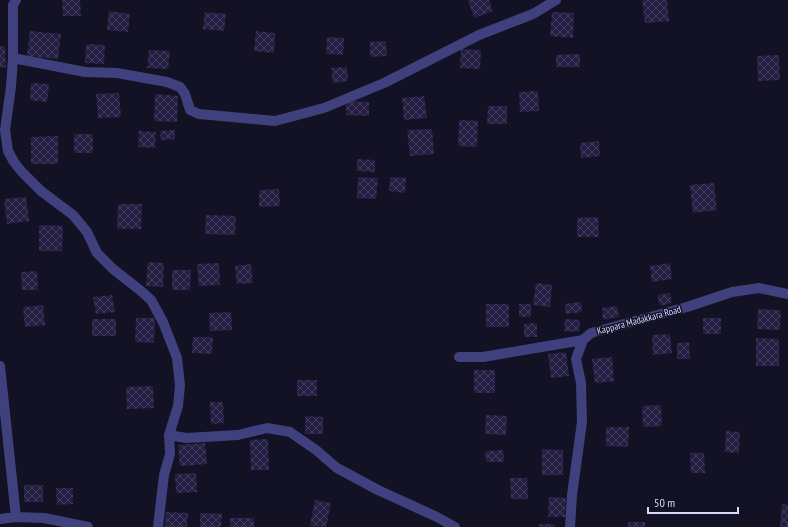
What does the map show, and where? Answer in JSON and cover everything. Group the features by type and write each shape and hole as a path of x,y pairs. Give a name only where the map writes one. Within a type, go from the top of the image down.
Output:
{"street":[{"path":"16,0 14,5 11,87 5,130 8,151 22,172 41,191 73,215 87,232 97,253 112,269 142,291 151,300 166,328 177,358 180,385 178,406 169,435 170,454 164,475 158,527"},
{"path":"13,58 85,72 117,73 167,82 180,87 185,94 190,110 199,114 275,121 324,108 384,83 479,34 534,14 556,0"},
{"name":"Kappara Madakkara Road","path":"459,357 483,357 583,340 592,334 687,307 732,292 759,288 788,294"},
{"path":"570,527 572,495 582,422 581,383 576,359 583,340"},
{"path":"0,366 16,516"},
{"path":"169,435 186,438 238,435 267,428 290,432 316,450 337,468 378,490 437,517 455,527"},
{"path":"0,519 16,516 44,518 88,527"}],"building":[{"path":"62,0 80,0 81,16 63,16"},
{"path":"468,0 489,0 493,11 474,18"},
{"path":"642,0 667,0 669,21 645,23"},
{"path":"109,11 130,14 128,32 107,30"},
{"path":"205,12 226,14 224,31 203,29"},
{"path":"552,12 574,13 573,38 550,36"},
{"path":"30,31 61,34 58,59 27,56"},
{"path":"256,31 275,33 274,53 254,51"},
{"path":"327,37 344,38 343,55 326,54"},
{"path":"386,41 387,56 370,57 370,42"},
{"path":"86,44 105,45 104,64 85,63"},
{"path":"0,46 5,46 6,67 0,68"},
{"path":"461,49 481,50 480,69 460,68"},
{"path":"149,50 170,51 168,69 147,68"},
{"path":"580,54 580,67 556,67 556,55"},
{"path":"779,55 780,80 758,81 757,56"},
{"path":"347,67 348,81 333,83 331,68"},
{"path":"31,83 49,84 47,102 30,100"},
{"path":"538,91 539,111 520,112 519,92"},
{"path":"119,93 121,117 98,118 96,94"},
{"path":"155,94 178,96 177,122 154,121"},
{"path":"424,96 427,118 404,120 402,98"},
{"path":"346,101 369,102 369,116 346,115"},
{"path":"488,106 507,106 507,124 487,124"},
{"path":"459,120 478,121 477,147 458,146"},
{"path":"432,129 434,154 410,156 407,130"},
{"path":"175,130 175,139 161,140 160,131"},
{"path":"139,131 156,132 155,148 138,147"},
{"path":"74,134 93,134 93,153 74,153"},
{"path":"58,136 58,164 31,164 31,137"},
{"path":"599,141 600,156 581,158 580,143"},
{"path":"357,159 375,160 375,172 357,171"},
{"path":"358,177 378,178 376,199 357,198"},
{"path":"390,177 406,178 405,193 389,191"},
{"path":"714,183 717,210 693,213 690,185"},
{"path":"279,189 280,206 259,207 259,190"},
{"path":"26,197 29,221 7,224 4,199"},
{"path":"118,204 142,204 141,229 117,229"},
{"path":"206,215 236,216 235,235 205,234"},
{"path":"598,217 599,237 577,237 577,218"},
{"path":"39,225 63,226 62,251 39,251"},
{"path":"148,262 164,263 163,287 146,286"},
{"path":"219,263 220,285 199,286 197,264"},
{"path":"670,263 672,279 652,282 650,266"},
{"path":"251,264 253,283 237,284 235,266"},
{"path":"172,270 191,270 190,290 172,290"},
{"path":"37,271 38,290 22,290 21,272"},
{"path":"536,283 552,285 550,307 533,305"},
{"path":"670,293 672,303 660,306 657,295"},
{"path":"112,295 115,312 96,314 93,297"},
{"path":"581,302 582,312 566,314 565,304"},
{"path":"486,304 509,304 509,327 486,327"},
{"path":"519,304 531,304 531,317 519,317"},
{"path":"43,305 45,325 25,327 23,307"},
{"path":"617,306 619,317 603,320 602,308"},
{"path":"758,309 781,310 780,330 757,329"},
{"path":"231,312 232,330 210,331 209,313"},
{"path":"136,318 155,318 154,343 135,342"},
{"path":"703,318 721,318 721,334 703,334"},
{"path":"92,319 116,319 116,336 92,336"},
{"path":"565,319 580,320 579,332 564,331"},
{"path":"537,323 537,337 524,337 524,324"},
{"path":"670,334 672,353 653,355 652,335"},
{"path":"193,337 213,337 212,354 192,353"},
{"path":"756,338 779,339 779,366 756,366"},
{"path":"689,342 690,359 677,359 677,343"},
{"path":"566,352 569,376 551,378 548,354"},
{"path":"612,357 614,381 595,383 592,359"},
{"path":"474,370 495,370 495,393 474,393"},
{"path":"297,380 317,380 317,396 297,396"},
{"path":"153,386 154,408 127,409 126,387"},
{"path":"210,402 223,402 224,423 211,424"},
{"path":"661,405 662,426 643,427 642,406"},
{"path":"486,415 507,416 506,435 485,434"},
{"path":"305,416 323,417 323,434 305,434"},
{"path":"606,427 629,427 628,447 606,446"},
{"path":"726,431 740,432 739,453 725,452"},
{"path":"268,439 269,470 251,470 250,440"},
{"path":"205,443 207,464 180,466 178,445"},
{"path":"542,449 563,450 563,475 542,475"},
{"path":"503,450 504,462 486,462 485,451"},
{"path":"690,453 704,453 705,473 691,473"},
{"path":"196,473 197,492 176,493 175,474"},
{"path":"510,478 527,478 528,499 511,499"},
{"path":"24,485 43,485 43,502 24,502"},
{"path":"56,488 73,488 73,504 57,505"},
{"path":"549,497 566,498 565,517 548,517"},
{"path":"315,500 331,503 326,527 310,526"},
{"path":"782,504 788,505 788,527 780,527"},
{"path":"166,512 188,513 187,527 165,527"},
{"path":"200,513 222,514 221,527 200,527"},
{"path":"230,518 254,518 254,527 230,527"},
{"path":"628,522 645,522 645,527 628,527"},
{"path":"539,524 554,524 554,527 539,527"}]}
